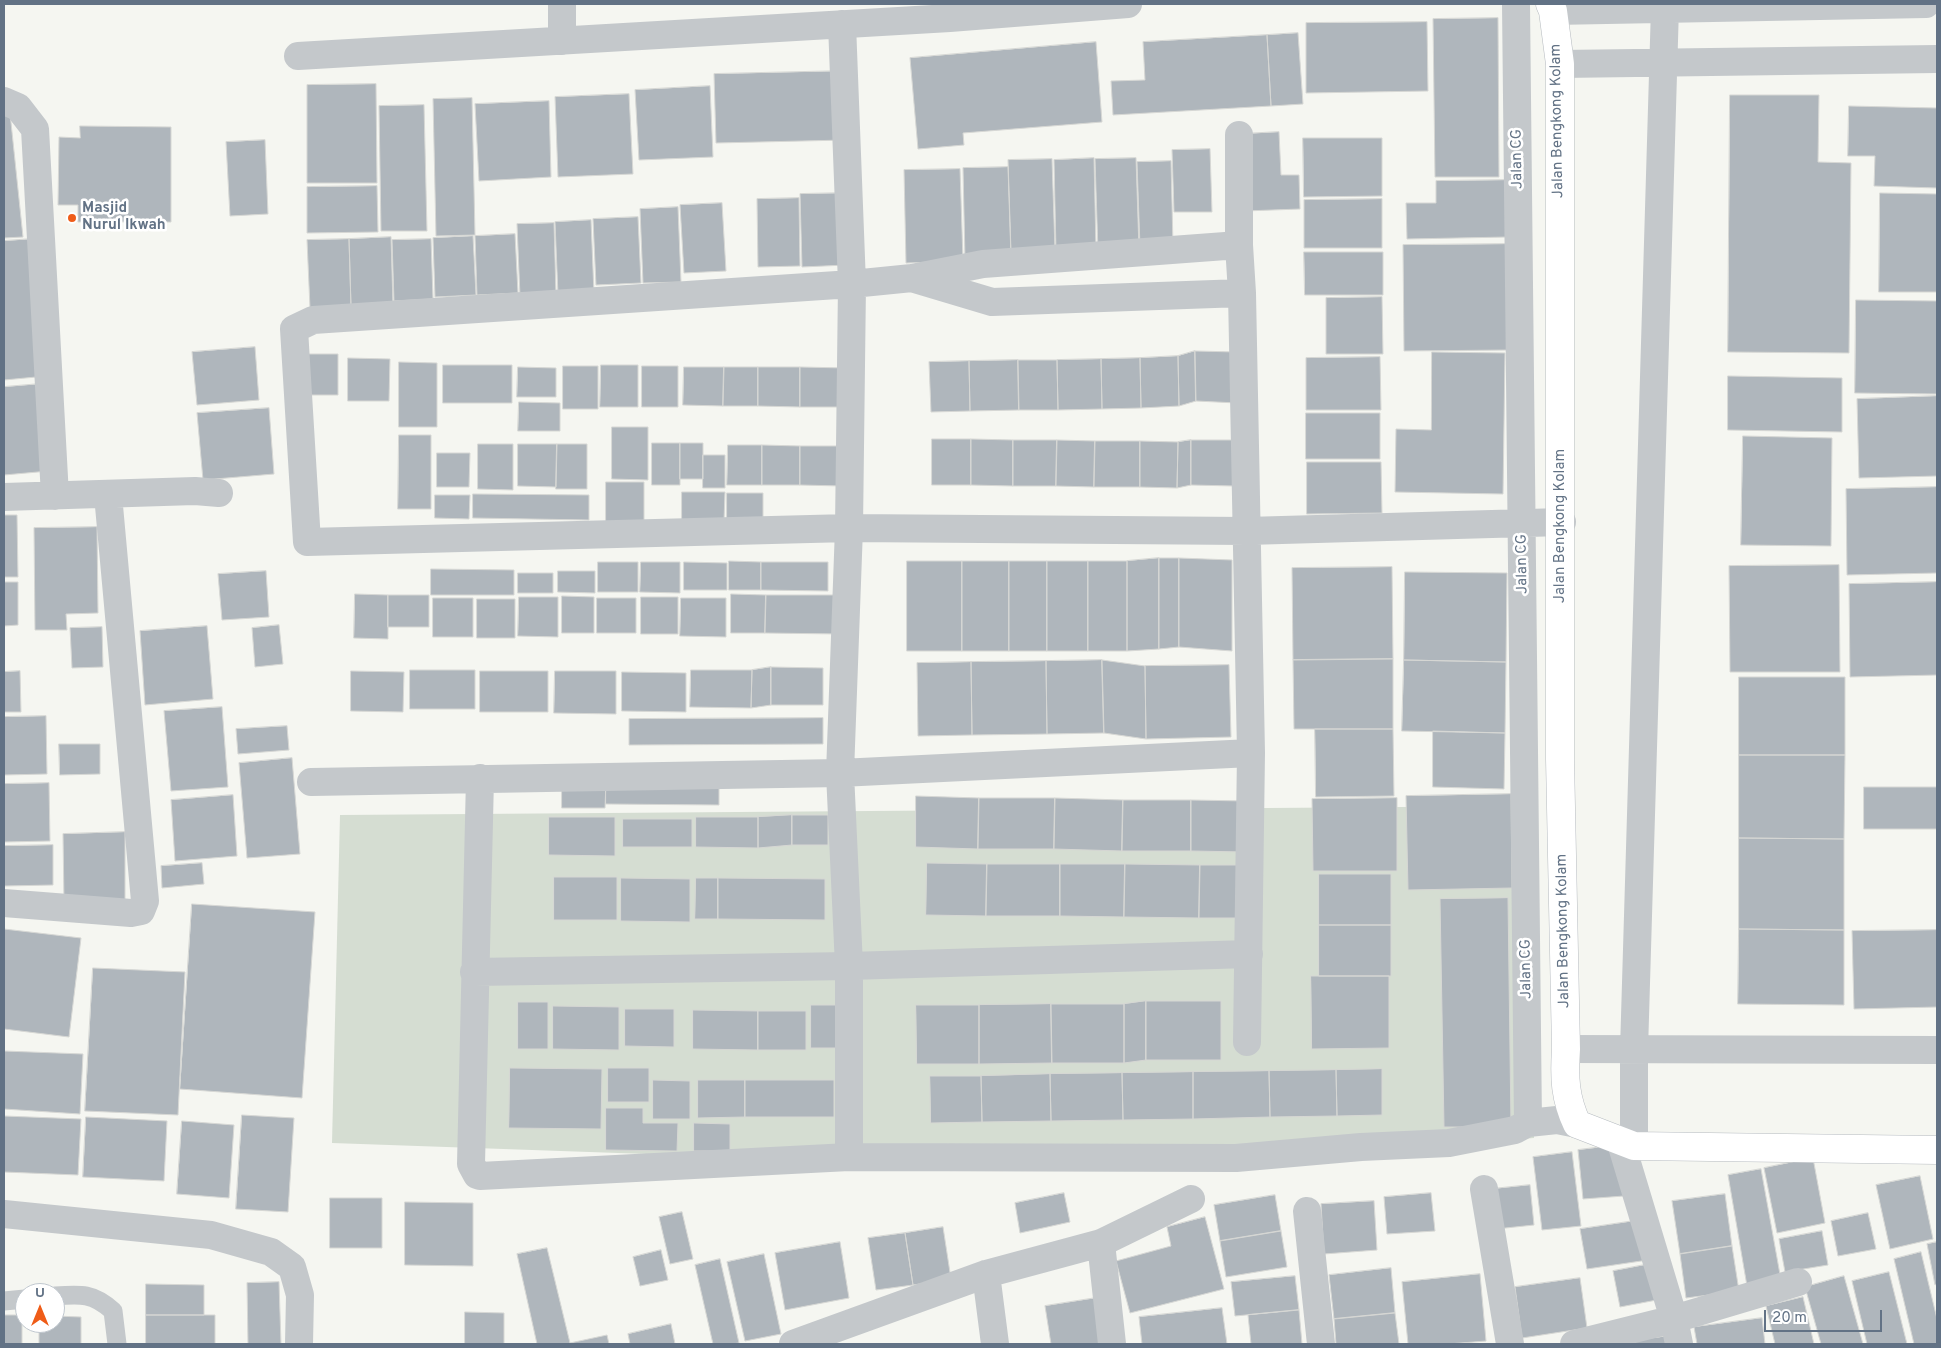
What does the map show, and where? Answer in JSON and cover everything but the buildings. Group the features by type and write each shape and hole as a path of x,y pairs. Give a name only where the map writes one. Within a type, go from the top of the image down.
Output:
{"street":[{"path":"562,4 562,41"},
{"path":"298,56 950,18 1128,4"},
{"name":"Jalan CG","path":"1516,4 1528,1123"},
{"path":"1551,7 1926,4"},
{"name":"Jalan Bengkong Kolam","path":"1551,7 1560,64 1562,522 1560,759 1566,1049 1564,1076 1566,1095 1578,1124"},
{"path":"1665,7 1665,63 1634,1050 1628,1144 1676,1332"},
{"path":"842,24 852,284 849,528 840,773 849,966 849,1156"},
{"path":"1560,64 1937,59"},
{"path":"4,101 18,107 35,129 54,496"},
{"path":"1239,135 1239,245 1242,293 1251,753 1247,1042"},
{"path":"1239,245 983,264 912,278 852,284 334,317 313,320 294,329 308,542 849,528 1247,531 1562,522"},
{"path":"912,278 992,302 1242,293"},
{"path":"4,497 195,491 219,493"},
{"path":"4,903 130,913 141,911 145,901 108,495"},
{"path":"311,782 840,773 1251,753"},
{"path":"480,778 471,1164 476,1175 849,1156 1236,1158 1361,1147 1449,1144 1514,1130 1528,1123 1557,1120 1578,1124 1628,1144 1937,1150"},
{"path":"474,972 849,966 1249,954"},
{"path":"1566,1049 1937,1050"},
{"path":"1484,1189 1510,1344"},
{"path":"793,1344 986,1274 1101,1243 1192,1200"},
{"path":"1307,1211 1321,1344"},
{"path":"4,1214 211,1235 271,1252 292,1267 300,1295 299,1344"},
{"path":"1101,1243 1112,1344"},
{"path":"986,1274 995,1344"},
{"path":"1574,1344 1676,1332 1798,1282"}],"lane":[{"path":"65,1295 73,1294 98,1298 113,1311 117,1344"}],"shaded area":[{"path":"1532,806 1534,1138 1104,1170 332,1143 340,815"}],"place":[{"name":"Masjid Nurul Ikwah","path":"72,218"}]}
